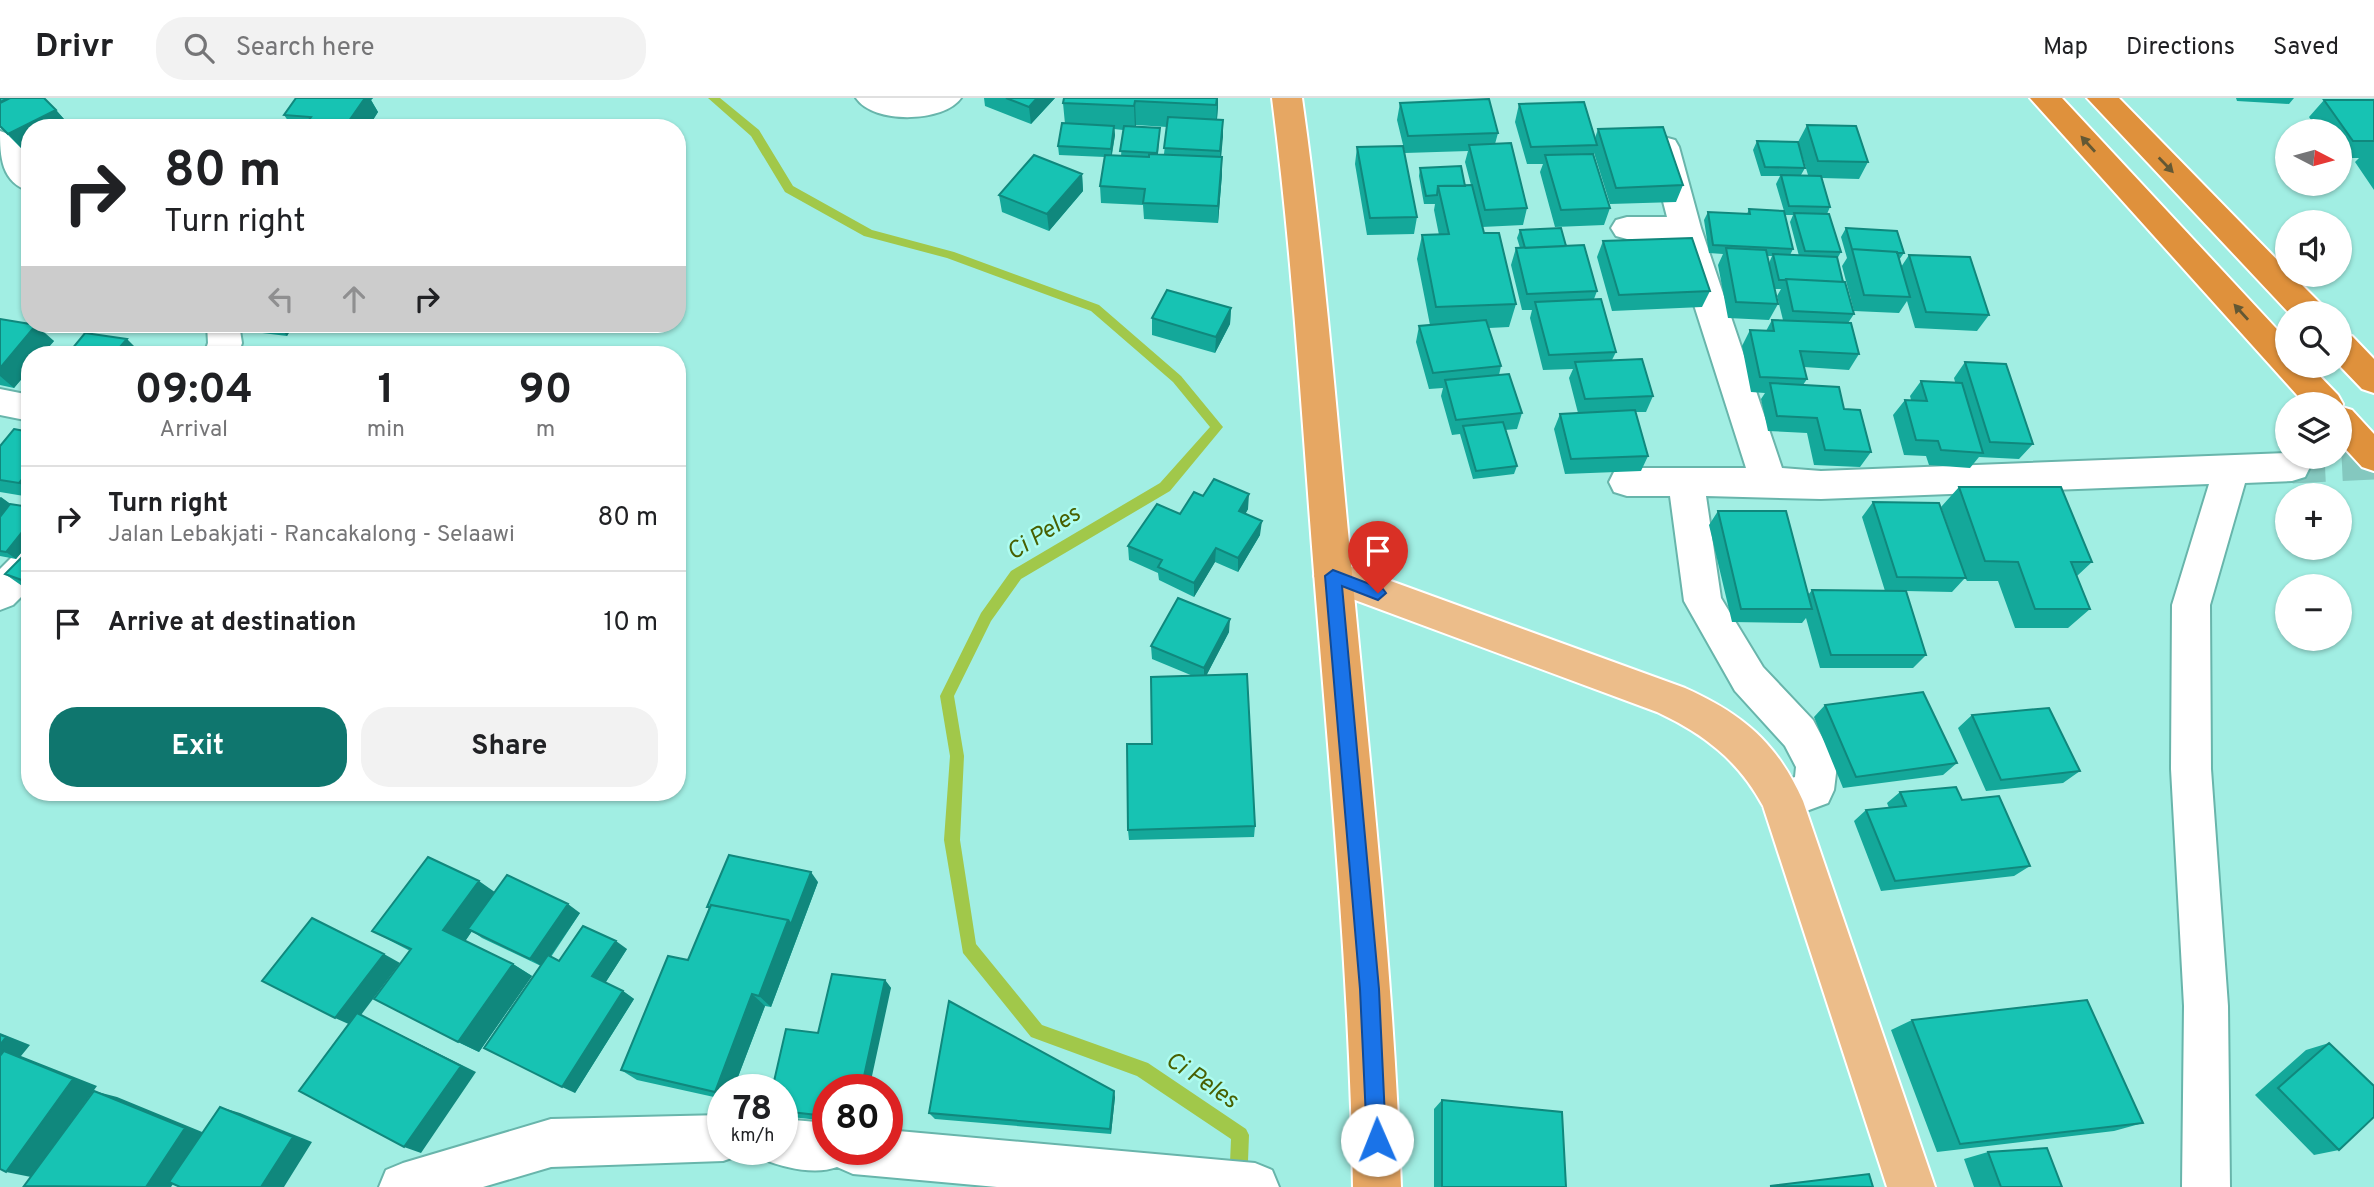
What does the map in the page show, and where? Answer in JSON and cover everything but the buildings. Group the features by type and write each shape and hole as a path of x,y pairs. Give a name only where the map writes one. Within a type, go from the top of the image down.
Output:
{"highway":[{"path":"1287,98 1310,295 1370,989 1376,1094 1377,1187"},
{"path":"2045,98 2275,349"},
{"path":"2102,98 2297,301"},
{"path":"2352,357 2374,380"},
{"path":"2302,378 2315,392"},
{"path":"2352,433 2374,457"}],"main road":[{"path":"1333,576 1651,692 1703,715 1732,734 1749,751 1768,774 1782,801 1911,1187"}],"street":[{"path":"871,98 888,108 909,108 946,98"},
{"path":"1662,138 1685,228 1769,482"},
{"path":"0,141 21,169"},
{"path":"1627,228 1685,228"},
{"path":"0,402 21,406"},
{"path":"1627,482 1769,482 1822,485 2275,468"},
{"path":"2206,1187 2206,1006 2191,769 2191,605 2231,469"},
{"path":"1686,483 1703,601 1749,679 1799,733 1817,765 1813,790 1782,801"},
{"path":"0,594 21,572"},
{"path":"415,1185 551,1143 707,1138"},
{"path":"903,1154 1255,1187"}],"waterway":[{"name":"Ci Peles","path":"713,98 755,133 789,189 868,233 950,255 1095,308 1177,379 1217,427 1165,487 1016,575 986,617 947,696 957,756 952,840 969,947 1037,1031 1142,1069 1240,1135 1238,1187"}],"tunnel":[{"path":"2352,464 2374,463"}],"route":[{"path":"1377,1140 1370,989 1333,576 1378,593"}]}
